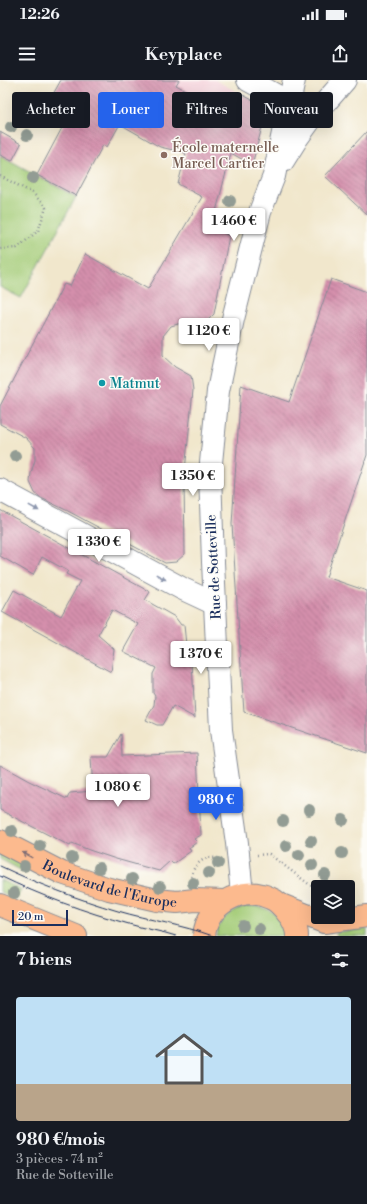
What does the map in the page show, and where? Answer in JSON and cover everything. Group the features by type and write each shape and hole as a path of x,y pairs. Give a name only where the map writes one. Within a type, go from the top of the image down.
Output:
{"main road":[{"name":"Boulevard de l'Europe","path":"0,841 62,873 109,889 157,900 177,902 256,894 270,898 281,905"},
{"path":"204,936 208,919 215,909 234,897"},
{"path":"0,905 76,936"},
{"path":"281,905 324,922 367,916"},
{"path":"281,905 292,918 297,936"}],"street":[{"path":"248,80 270,92"},
{"name":"Rue de Sotteville","path":"292,92 294,80"},
{"path":"274,176 311,119 345,80"},
{"name":"Rue de Sotteville","path":"234,897 236,836 221,730 210,473 218,392 233,319 260,212 274,176 285,128"},
{"path":"296,128 298,137"},
{"path":"0,490 183,589 215,604"}],"path":[{"path":"0,176 33,193 46,208 38,231 17,248 0,249"},
{"path":"254,855 270,854 311,886"},
{"name":"Boulevard de l'Europe","path":"192,885 191,875 194,867 205,859 218,858"}],"shaded area":[{"path":"161,80 215,80 237,92 172,92"},
{"path":"242,95 250,99 250,128 262,128 252,165 228,151 206,128 242,128"}],"green space":[{"path":"0,155 76,197 21,298 0,287"},
{"path":"0,851 30,866 26,873 0,859"},
{"path":"0,880 21,889 17,899 0,892"},
{"path":"247,906 263,908 272,912 284,925 288,936 216,936 217,930 227,916 236,910"},
{"path":"367,929 367,936 337,936 336,932"}],"building":[{"name":"Matmut","path":"61,80 179,80 176,85 189,92 172,92 172,128 242,128 243,95 250,99 250,128 262,128 252,165 231,153 212,227 229,236 214,314 206,322 185,322 171,326 163,336 163,356 175,367 191,376 193,390 184,481 185,554 176,562 165,563 41,498 35,493 30,482 35,460 35,448 26,438 0,424 0,406 64,284 70,286 85,254 148,289 202,197 178,184 186,153 160,147 127,128 164,128 164,92 98,92 98,128 118,128 107,147 103,145 76,196 37,175 62,128 90,128 90,92 54,92"},
{"path":"367,131 367,215 325,176"},
{"path":"0,132 21,144 12,161 0,155"},
{"path":"331,279 367,292 367,455 326,577 367,591 367,753 244,712 232,524 241,385 289,402"},
{"path":"0,510 150,592 145,600 175,617 181,625 184,625 186,645 191,644 195,718 173,706 162,725 157,725 146,720 154,705 155,696 153,693 153,674 156,668 123,651 138,624 112,610 98,635 114,649 111,672 2,612 14,590 61,616 80,581 66,574 68,571 42,557 33,575 0,556"},
{"path":"121,734 122,756 197,753 201,835 194,839 197,842 189,848 191,851 173,864 170,861 159,871 116,859 72,843 70,846 0,810 0,765 67,799 70,793 93,791 91,757 108,757"}],"tram line":[{"path":"0,866 43,885 118,911 213,936"},
{"path":"0,876 47,897 80,909 135,926 176,936"}],"place":[{"name":"École maternelle Marcel Cartier","path":"164,155"},
{"name":"Matmut","path":"102,383"}]}
